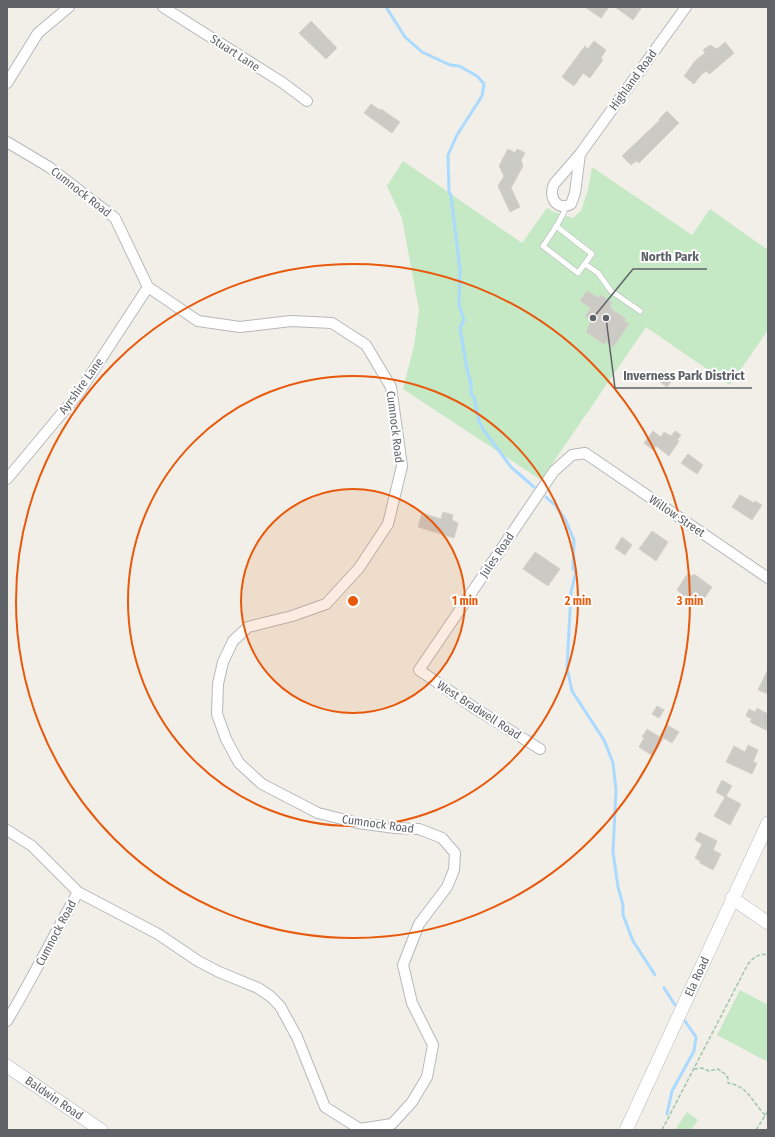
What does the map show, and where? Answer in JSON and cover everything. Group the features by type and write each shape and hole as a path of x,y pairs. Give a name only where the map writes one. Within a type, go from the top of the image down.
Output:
{"main road":[{"name":"Ela Road","path":"626,1130 768,823"},
{"path":"732,898 768,923"},
{"name":"Baldwin Road","path":"7,1066 101,1130"}],"street":[{"path":"7,83 38,33 69,7"},
{"name":"Stuart Lane","path":"163,7 283,83 306,101"},
{"name":"Highland Road","path":"580,154 575,193 571,204 566,207 561,207 552,197 551,190 554,184 580,154 686,7"},
{"name":"Cumnock Road","path":"7,142 49,167 115,218 148,287 198,321 240,327 291,321 332,323 366,345 391,387 402,466 388,524 358,568 326,604 292,616 248,626 233,641 223,662 218,684 217,714 226,739 239,763 262,784 318,813 358,823 419,830 442,838 455,853 454,870 447,887 419,924 403,965 412,1003 433,1045 427,1077 412,1102 392,1124 360,1129 325,1107 297,1037 280,1006 270,996 258,988 219,972 198,961 158,934 78,892 56,930 26,990 7,1021"},
{"name":"Ayrshire Lane","path":"7,479 78,394 148,287"},
{"name":"Willow Street","path":"585,453 768,578"},
{"name":"Jules Road","path":"419,670 554,472 572,455 585,453"},
{"name":"West Bradwell Road","path":"419,670 476,709 540,749"},
{"path":"7,830 32,846 78,892"}],"lane":[{"path":"556,226 592,254 578,272 544,246 556,226 563,216 566,207"},
{"path":"585,264 598,273 611,290 640,311"}],"path":[{"path":"662,1130 748,964 757,955 768,955"},
{"path":"694,1069 718,1069 722,1071 728,1078 728,1083 744,1089 768,1117"},
{"path":"756,1130 768,1112"}],"green space":[{"path":"403,161 522,243 547,208 554,212 573,218 581,211 588,190 592,167 692,235 710,209 768,250 768,330 730,385 646,327 541,480 403,389 414,346 419,310 402,218 387,186"},
{"path":"740,990 768,1005 768,1062 717,1035"},
{"path":"687,1112 698,1120 691,1130 675,1130"}],"building":[{"path":"585,7 609,7 601,18"},
{"path":"615,7 642,7 633,20"},
{"path":"311,21 337,48 326,59 299,33"},
{"path":"594,41 606,50 601,58 603,60 590,78 583,73 574,86 562,77 585,46 588,49"},
{"path":"725,42 734,53 712,72 709,74 706,71 694,84 684,76 695,61 705,53 703,50 710,45 717,49"},
{"path":"371,104 400,122 392,133 364,113"},
{"path":"667,111 679,123 639,163 636,161 631,165 622,156 660,120 659,119"},
{"path":"508,149 515,153 517,149 525,153 521,160 523,166 511,188 520,207 510,212 498,186 504,176 499,166"},
{"path":"587,291 599,298 601,295 612,303 610,306 612,308 611,309 626,319 624,321 629,324 613,347 606,341 604,344 586,332 592,321 585,316 591,308 580,301"},
{"path":"664,371 674,378 667,387 657,380"},
{"path":"653,431 661,437 664,432 671,436 675,431 681,435 677,440 679,441 669,456 656,446 653,450 644,443"},
{"path":"688,454 703,465 697,474 681,463"},
{"path":"740,495 754,503 755,501 762,505 752,520 732,507"},
{"path":"443,512 453,515 452,520 458,523 454,538 418,527 422,513 441,519"},
{"path":"652,531 668,542 656,561 639,549"},
{"path":"622,537 632,545 625,555 615,548"},
{"path":"535,552 560,569 548,586 523,569"},
{"path":"688,573 692,576 694,574 712,587 703,600 698,596 693,603 677,590"},
{"path":"768,669 768,694 758,690"},
{"path":"657,706 664,710 659,718 652,714"},
{"path":"757,708 768,714 768,731 750,722 752,719 746,716 749,709 755,712"},
{"path":"667,725 679,732 672,743 660,736"},
{"path":"647,729 663,739 653,756 639,747 644,738 642,737"},
{"path":"748,745 758,750 753,762 757,763 752,774 726,762 734,746 745,752"},
{"path":"722,780 732,786 726,796 741,804 730,825 714,816 725,797 716,792"},
{"path":"699,832 717,841 713,850 721,854 713,870 700,863 700,861 695,858 702,844 695,840"}],"waterway":[{"path":"386,7 405,37 422,52 450,65 459,66 477,76 484,84 482,96 457,135 448,155 449,192 451,196 460,270 459,305 464,320 460,328 471,384 471,394 474,397 479,421 483,429 511,467 534,487"},
{"path":"546,497 555,505 565,519 574,540 573,569 576,572 571,592 567,668 572,691 604,740 613,763 616,790 613,852 618,887 623,905 623,915 633,941 655,975"},
{"path":"664,988 675,1005"},
{"path":"667,1114 672,1091 694,1051 696,1037 685,1021"}],"place":[{"name":"North Park","path":"593,318"},
{"name":"Inverness Park District","path":"606,318"}]}
